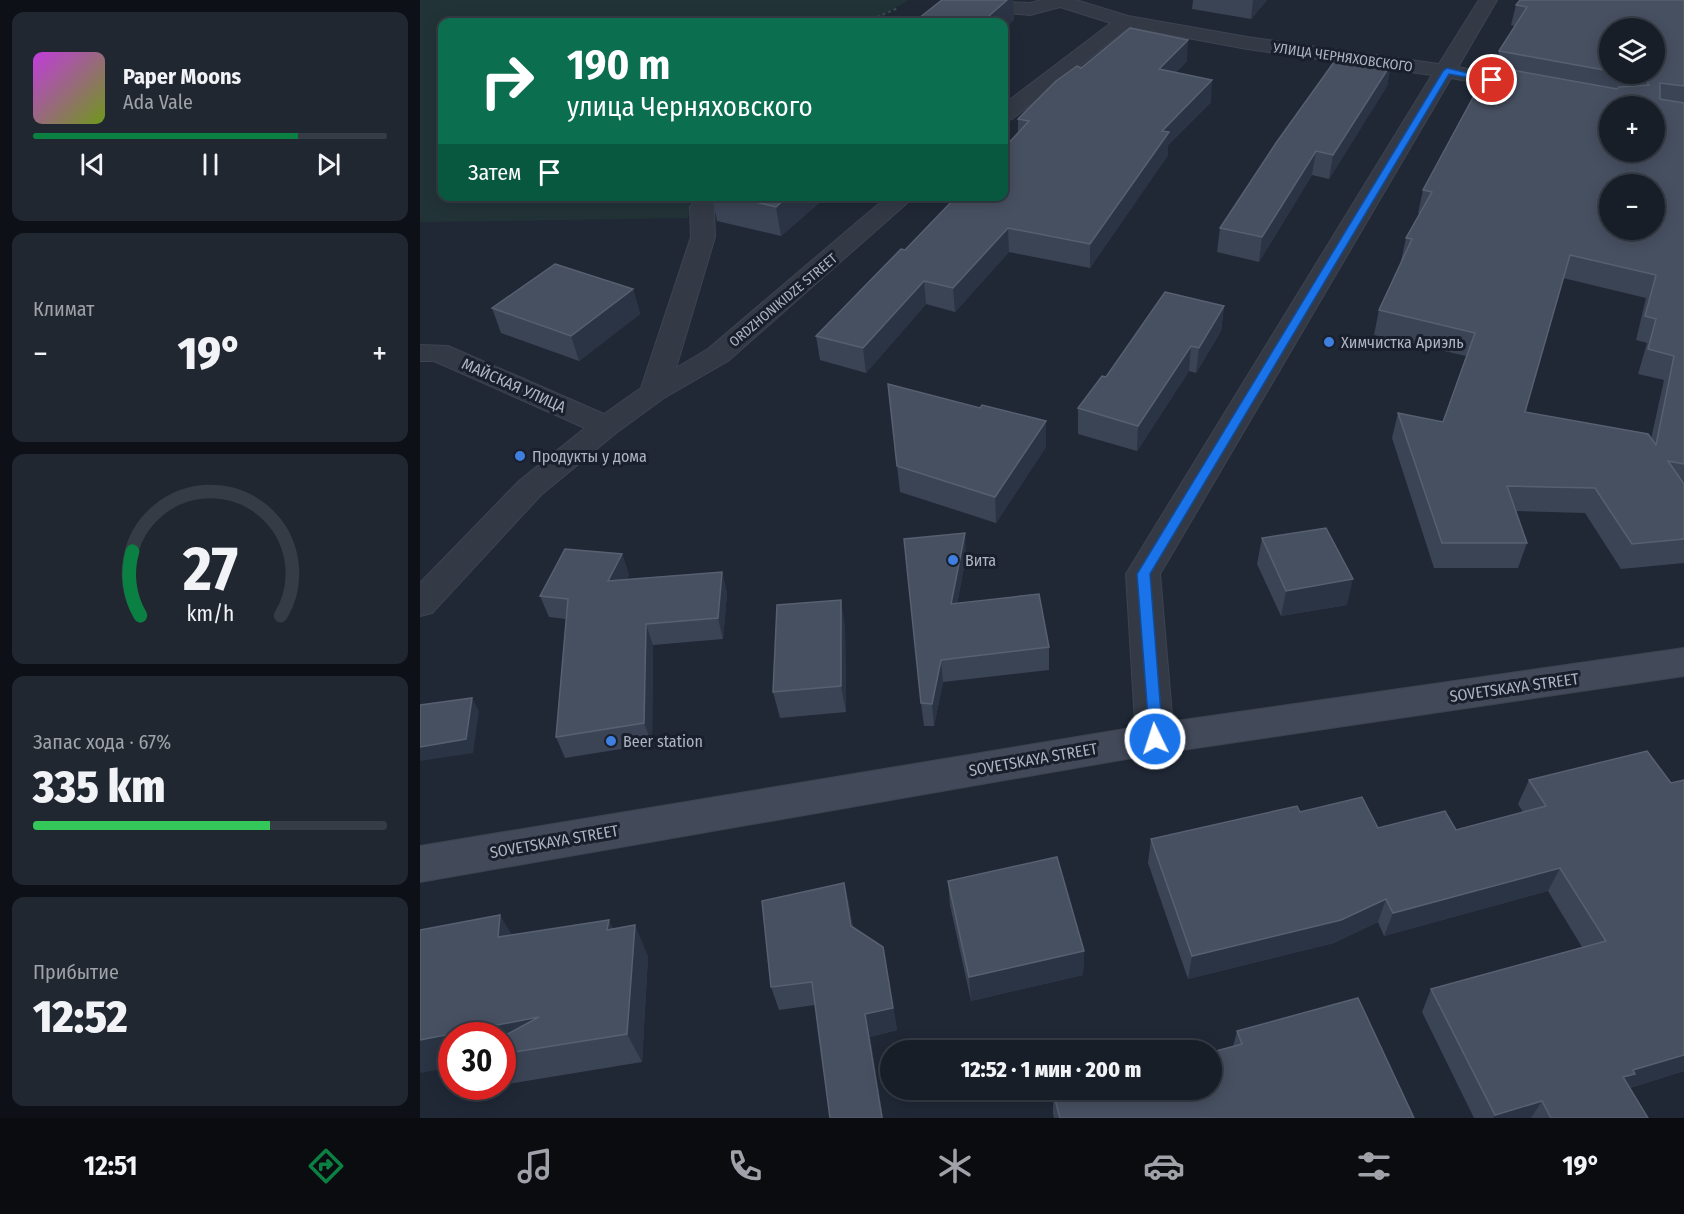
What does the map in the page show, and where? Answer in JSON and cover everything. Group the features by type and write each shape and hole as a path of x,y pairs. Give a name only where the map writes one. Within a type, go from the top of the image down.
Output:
{"street":[{"path":"1155,739 1143,574 1488,0"},
{"path":"933,18 954,3 1030,9 1060,1"},
{"name":"УЛИЦА ЧЕРНЯХОВСКОГО","path":"1060,1 1125,21 1247,43 1447,71 1549,91"},
{"path":"1008,111 1125,21"},
{"path":"654,392 703,237 702,207 708,201"},
{"name":"ORDZHONIKIDZE STREET","path":"420,604 530,488 606,426 654,392 718,356 897,201"},
{"name":"МАЙСКАЯ УЛИЦА","path":"420,353 438,352 606,426"},
{"name":"SOVETSKAYA STREET","path":"420,864 1155,739 1684,662"}],"path":[{"path":"874,18 904,4"}],"shaded area":[{"path":"420,0 909,0 878,18 438,18 438,201 691,201 688,218 420,222"}],"building":[{"path":"942,0 1007,0 987,18 919,18"},
{"path":"1520,0 1684,0 1684,86 1665,84 1665,18 1599,18 1599,69 1499,51 1527,7 1516,5"},
{"path":"1130,28 1188,40 1159,69 1212,80 1162,131 1169,132 1090,244 1008,228 953,288 924,281 863,348 816,336 901,249 905,250 952,201 1008,201 1008,144 1029,121 1018,119 1056,81 1077,66 1081,68"},
{"path":"1339,55 1391,64 1333,155 1316,151 1262,237 1220,228 1276,143"},
{"path":"1490,66 1617,89 1660,84 1660,96 1599,96 1599,162 1665,162 1665,100 1684,103 1684,464 1668,461 1684,484 1684,539 1632,544 1595,488 1507,486 1527,543 1442,543 1398,413 1443,422 1475,333 1379,310 1412,239 1406,238 1432,192 1423,190","holes":["1570,255 1656,275 1645,316 1656,319 1648,349 1674,356 1656,445 1648,434 1525,412"]},
{"path":"751,201 783,201 776,207"},
{"path":"555,264 633,289 571,336 492,308"},
{"path":"1165,292 1224,306 1199,348 1191,346 1138,426 1078,408 1102,376 1106,377"},
{"path":"888,384 980,408 982,405 1046,421 995,497 897,466"},
{"path":"1326,528 1353,579 1286,591 1262,538"},
{"path":"965,533 951,604 1039,594 1049,647 941,660 932,704 921,703 904,539"},
{"path":"565,549 622,554 608,581 722,572 718,618 646,624 644,723 556,737 568,599 540,596"},
{"path":"841,600 841,686 773,692 777,605"},
{"path":"472,698 466,739 420,747 420,705"},
{"path":"1647,751 1671,783 1684,780 1684,1055 1633,1070 1635,1074 1623,1077 1648,1118 1551,1118 1542,1101 1495,1115 1431,989 1606,941 1560,868 1393,913 1386,899 1341,920 1192,956 1151,839 1297,806 1300,812 1362,797 1378,828 1445,811 1456,830 1546,806 1529,780"},
{"path":"1057,857 1084,951 969,977 948,881"},
{"path":"844,883 851,926 883,947 893,1008 865,1014 882,1118 830,1118 812,982 771,987 762,901"},
{"path":"500,915 498,937 609,920 607,930 635,925 627,1034 516,1052 516,1029 539,1017 513,1022 438,1022 438,1037 420,1040 420,930"},
{"path":"1358,998 1414,1118 1060,1118 1055,1100 1222,1100 1222,1049 1242,1044 1237,1031"}],"place":[{"name":"Химчистка Ариэль","path":"1329,342"},
{"name":"Продукты у дома","path":"520,456"},
{"name":"Вита","path":"953,560"},
{"name":"Beer station","path":"611,741"}],"route":[{"path":"1155,739 1143,574 1447,71 1492,80"}]}
